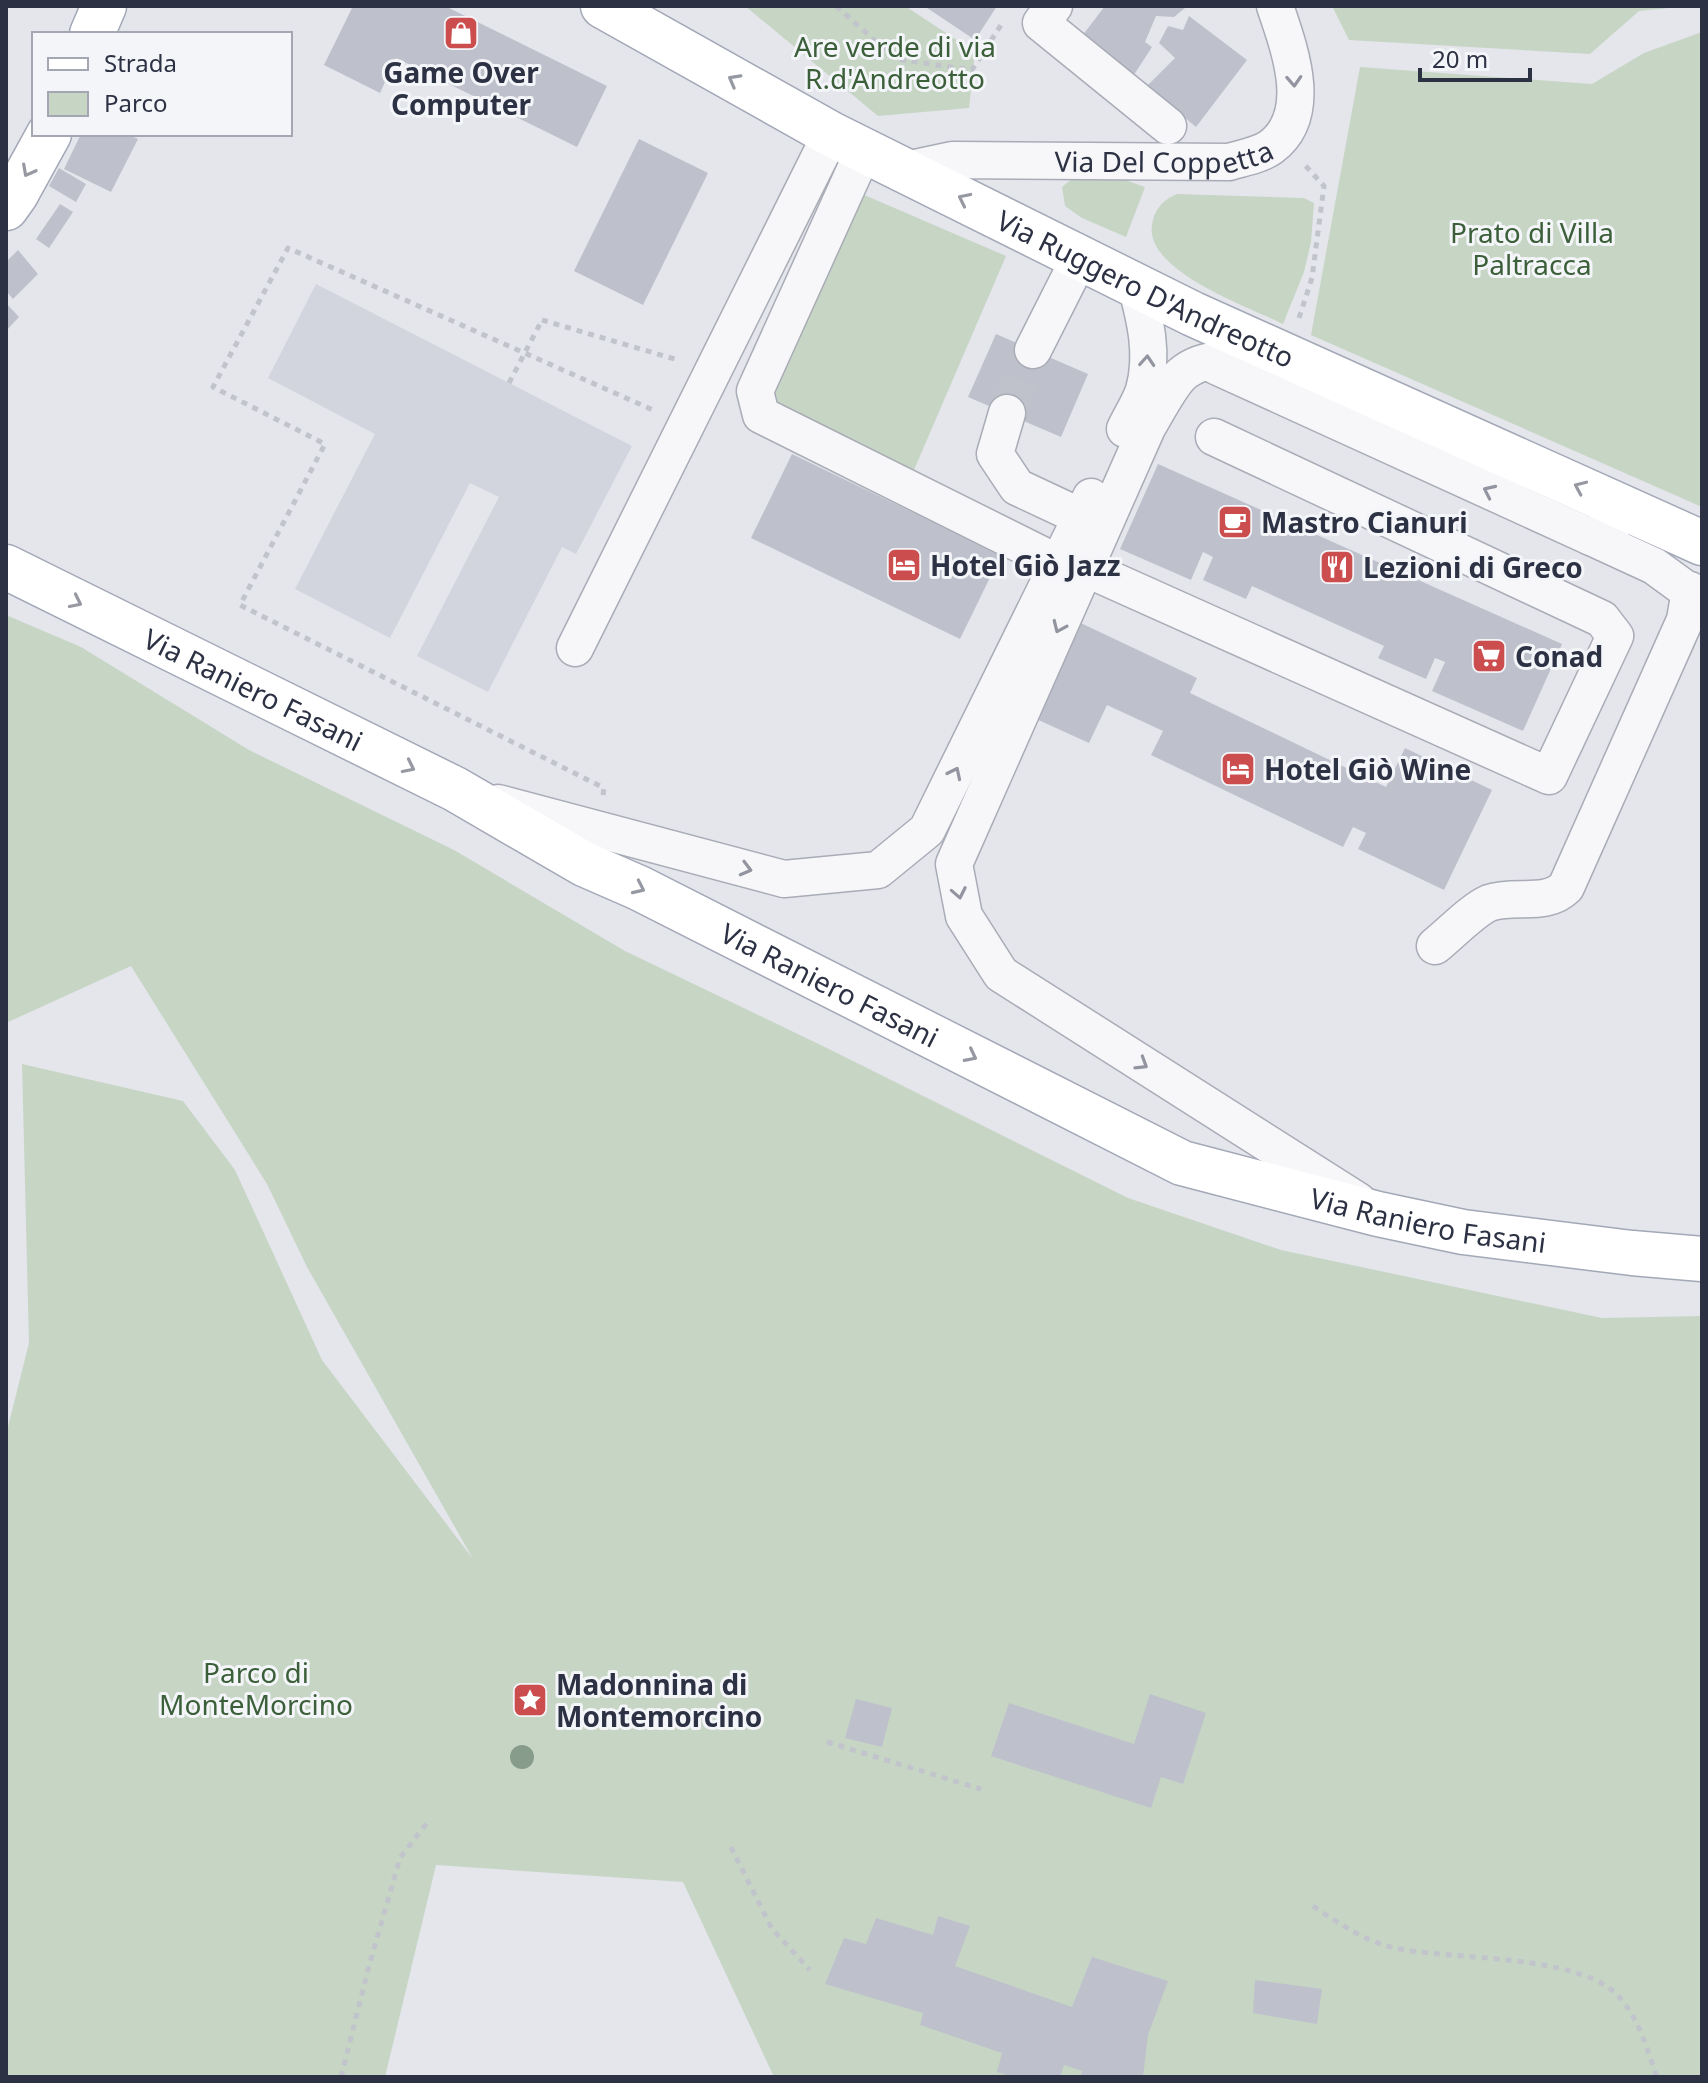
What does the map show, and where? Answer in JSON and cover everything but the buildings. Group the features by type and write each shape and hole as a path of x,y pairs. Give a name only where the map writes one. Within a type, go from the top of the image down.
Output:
{"main road":[{"path":"93,32 104,6"},
{"name":"Via Ruggero D'Andreotto","path":"603,6 848,142 1193,314 1702,543"},
{"path":"6,208 48,136"},
{"name":"Via Raniero Fasani","path":"6,567 455,789 584,864 639,888 1182,1163 1378,1214 1463,1232 1702,1259"}],"street":[{"path":"1054,6 1041,23 1168,126"},
{"name":"Via Del Coppetta","path":"905,170 952,160 1229,162 1268,150 1281,138 1291,117 1296,84 1275,6"},
{"path":"575,648 714,370 848,142"},
{"path":"848,142 755,391 761,415 1072,566 1549,776 1615,636 1602,619 1214,437"},
{"path":"1033,350 1080,257"},
{"path":"1136,285 1147,326 1149,359 1144,390 1081,517 1072,566 954,864 964,916 1001,974 1378,1214"},
{"path":"455,789 784,879 878,870 927,830 1147,428 1182,375 1208,362 1238,358 1310,367"},
{"path":"1208,362 1654,566 1696,596 1566,887 1558,895 1547,899 1511,898 1486,904 1435,946"},
{"path":"1007,413 995,454 1017,487 1081,517"},
{"path":"1591,537 1633,510"}],"path":[{"path":"836,6 896,59 972,70 1005,19"},
{"path":"1312,278 1324,186"},
{"path":"596,830 604,788 240,605 325,444 213,387 288,248 687,424"},
{"path":"509,383 542,320 714,370"},
{"path":"827,1742 981,1789"},
{"path":"341,2077 400,1858 429,1820"},
{"path":"731,1847 772,1929 810,1970"},
{"path":"1313,1906 1359,1937 1403,1950 1558,1967 1588,1975 1613,1992 1635,2018 1657,2077"}],"shaded area":[{"path":"316,284 632,446 576,554 562,547 488,692 417,656 499,497 470,483 390,638 295,589 375,434 268,378"}],"green space":[{"name":"Are verde di via R.d'Andreotto","path":"745,6 905,6 975,52 969,108 878,116"},
{"path":"1332,6 1690,6 1639,11 1590,54 1349,40"},
{"name":"Prato di Villa Paltracca","path":"1702,32 1702,507 1311,335 1360,67 1592,84 1644,53"},
{"path":"1097,170 1145,187 1126,237 1082,218 1065,206 1062,187 1076,176"},
{"path":"862,194 1006,256 914,470 764,397"},
{"path":"1177,194 1304,198 1314,203 1311,242 1304,272 1283,324 1199,284 1162,254 1153,238 1153,220 1162,204"},
{"name":"Parco di MonteMorcino","path":"6,615 81,647 249,750 454,850 625,951 1128,1198 1281,1250 1602,1318 1702,1316 1702,2077 774,2077 683,1882 436,1865 385,2077 6,2077 6,1435 29,1343 22,1064 183,1101 235,1170 322,1360 473,1559 307,1267 267,1184 131,966 6,1023"}],"tunnel":[{"path":"1007,413 1033,350"}],"place":[{"name":"Game Over Computer","path":"461,33"},
{"name":"Mastro Cianuri","path":"1235,522"},
{"name":"Hotel Giò Jazz","path":"904,565"},
{"name":"Lezioni di Greco","path":"1337,567"},
{"name":"Conad","path":"1489,656"},
{"name":"Hotel Giò Wine","path":"1238,769"},
{"name":"Madonnina di Montemorcino","path":"530,1700"}]}
